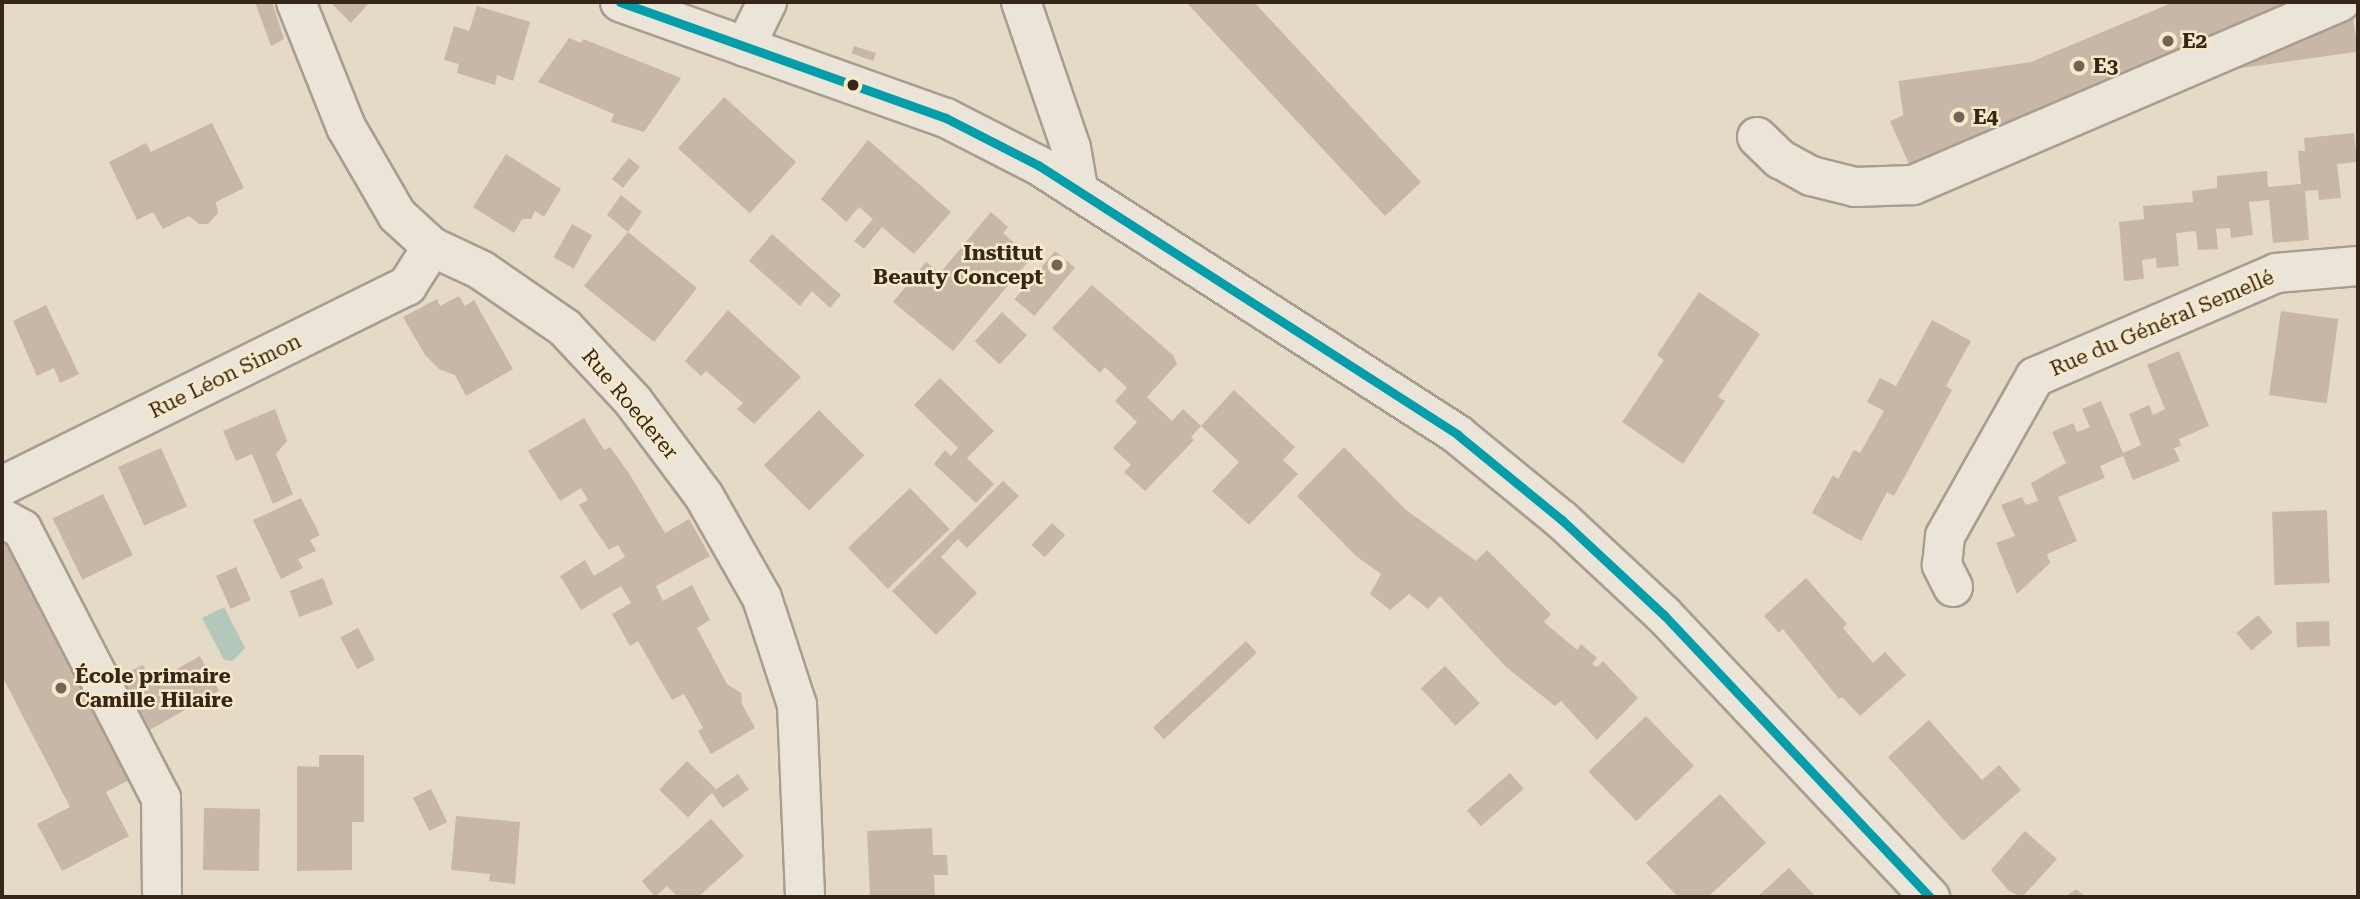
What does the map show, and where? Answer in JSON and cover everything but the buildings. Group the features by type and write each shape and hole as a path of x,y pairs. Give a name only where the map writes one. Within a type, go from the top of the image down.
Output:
{"street":[{"name":"Rue Roederer","path":"296,2 346,127 397,215 432,247 481,270 565,328 633,401 723,530 762,598 797,705 805,897"},
{"path":"620,2 946,118 1078,188 1458,435 1562,520 1664,615 1930,897"},
{"path":"745,47 767,2"},
{"path":"1021,2 1071,148 1078,188"},
{"path":"1757,137 1780,159 1811,176 1855,187 1913,185 2340,2"},
{"name":"Rue Léon Simon","path":"2,486 407,286 432,247"},
{"name":"Rue du Général Semellé","path":"1953,587 1942,565 1945,536 2035,377 2276,273 2358,266"},
{"path":"2,518 22,529 161,798 162,897"}],"shaded area":[{"path":"224,607 245,648 233,661 224,660 202,618"}],"transit line":[{"path":"620,2 946,118 1038,165 1458,435 1562,520 1664,615 1930,897"}],"place":[{"name":"E2","path":"2168,41"},
{"name":"E3","path":"2079,66"},
{"name":"E4","path":"1959,117"},
{"name":"Institut Beauty Concept","path":"1057,265"},
{"name":"École primaire Camille Hilaire","path":"61,688"}]}
